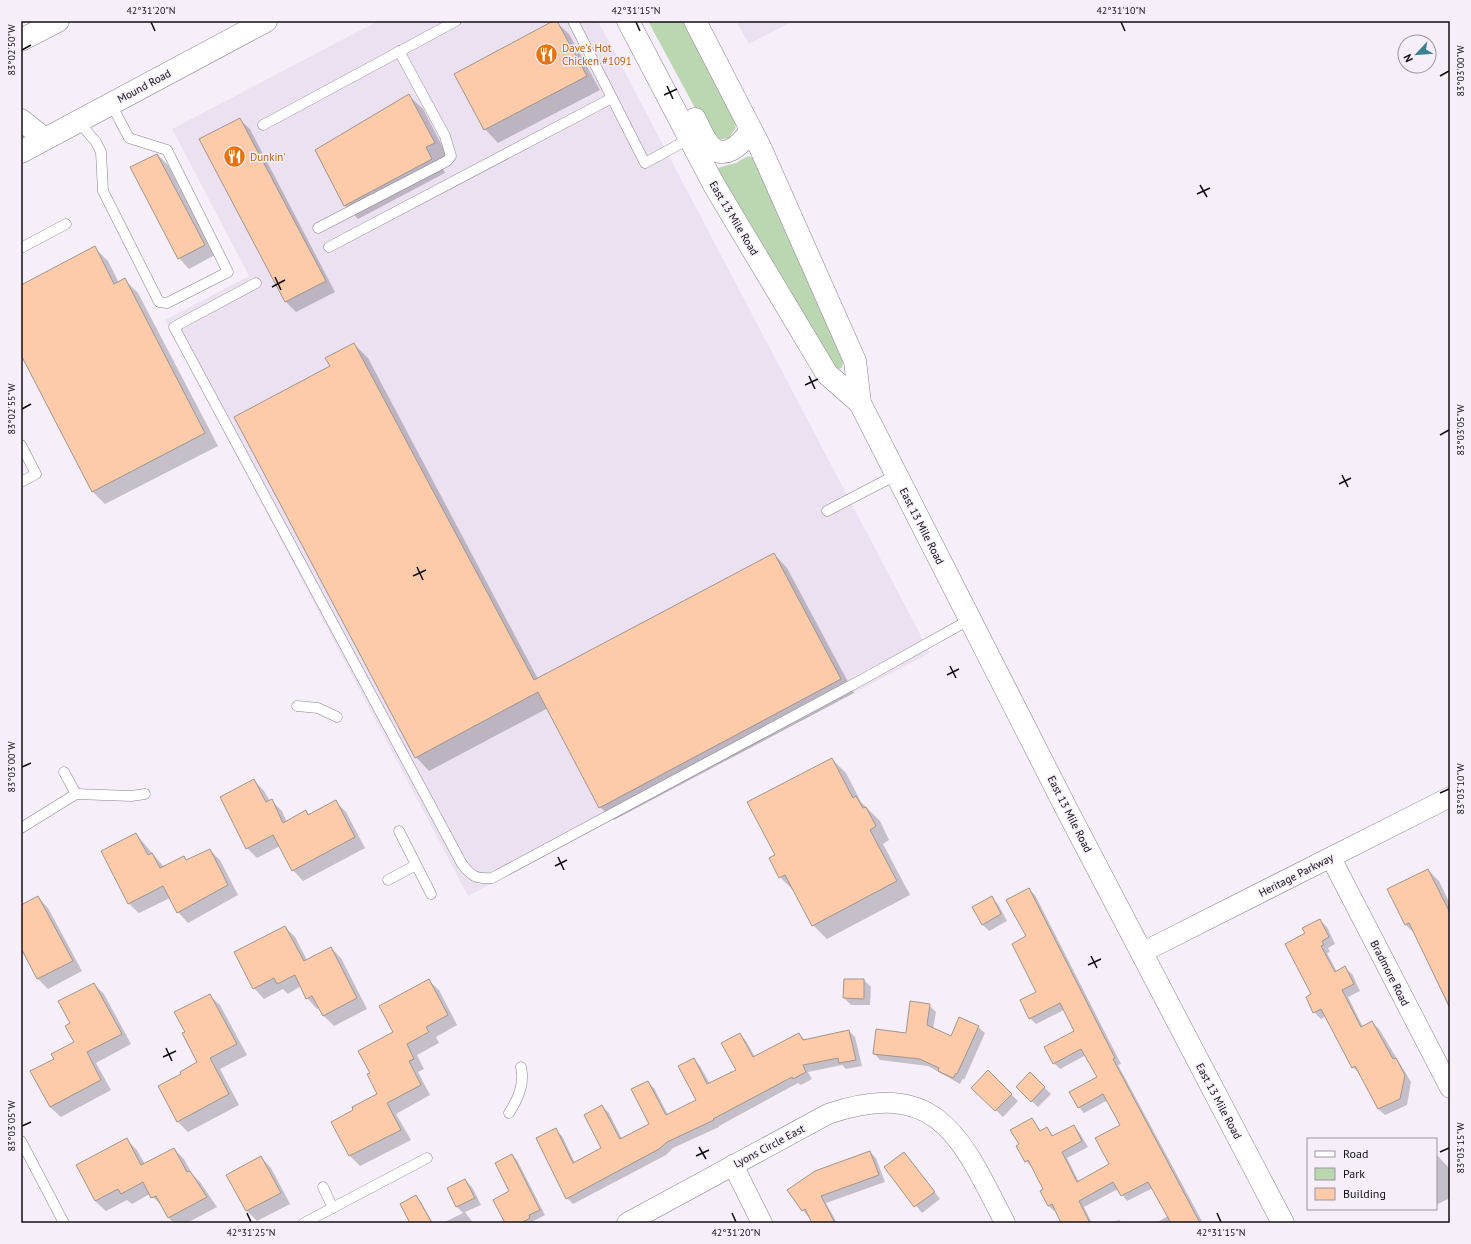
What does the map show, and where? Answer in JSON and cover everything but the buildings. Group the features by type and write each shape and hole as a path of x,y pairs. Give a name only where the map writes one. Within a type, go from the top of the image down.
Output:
{"main road":[{"path":"21,40 58,21"},
{"name":"Mound Road","path":"21,152 266,21"},
{"name":"East 13 Mile Road","path":"628,21 714,184 827,374 860,403"},
{"name":"East 13 Mile Road","path":"695,21 751,130 785,201 855,361 860,403 1141,953 1283,1223"},
{"path":"644,53 661,55 708,143 717,150 726,152 736,148 744,141 751,130"},
{"path":"21,120 45,139"}],"street":[{"name":"Heritage Parkway","path":"1141,953 1450,797"},
{"name":"Bradmore Road","path":"1331,858 1450,1088"},
{"name":"Lyons Circle East","path":"627,1223 828,1114 853,1106 873,1102 896,1102 920,1109 938,1120 965,1148 975,1163 1005,1223"},
{"path":"733,1165 762,1223"}],"lane":[{"path":"263,125 456,21"},
{"path":"573,21 645,163 689,139"},
{"path":"318,228 447,160 451,156 444,136 399,51"},
{"path":"329,247 612,98"},
{"path":"78,121 96,142 101,152 103,191 159,302 167,304 228,272 167,150 129,138 111,104"},
{"path":"21,248 66,224"},
{"path":"256,283 174,327 459,857 472,876 483,879 492,878 866,678 970,620"},
{"path":"21,445 36,474 21,482"},
{"path":"827,511 896,474"},
{"path":"297,706 318,708 337,717"},
{"path":"64,772 76,794"},
{"path":"21,828 76,794 131,796 144,794"},
{"path":"399,831 432,894"},
{"path":"388,880 416,865"},
{"path":"509,1113 518,1098 523,1075 521,1067"},
{"path":"21,1141 64,1223"},
{"path":"304,1223 427,1158"},
{"path":"323,1187 333,1208"}],"shaded area":[{"path":"378,21 598,21 930,653 468,896 165,320 249,276 172,129"},
{"path":"736,21 793,21 749,44"}],"green space":[{"path":"648,21 683,21 736,123 735,129 729,138 718,140 708,132"},
{"path":"748,156 754,158 843,362 842,368 838,369 835,366 717,168 736,163"}],"place":[{"name":"Dave's Hot Chicken #1091","path":"546,54"},
{"name":"Dunkin'","path":"234,157"}]}
